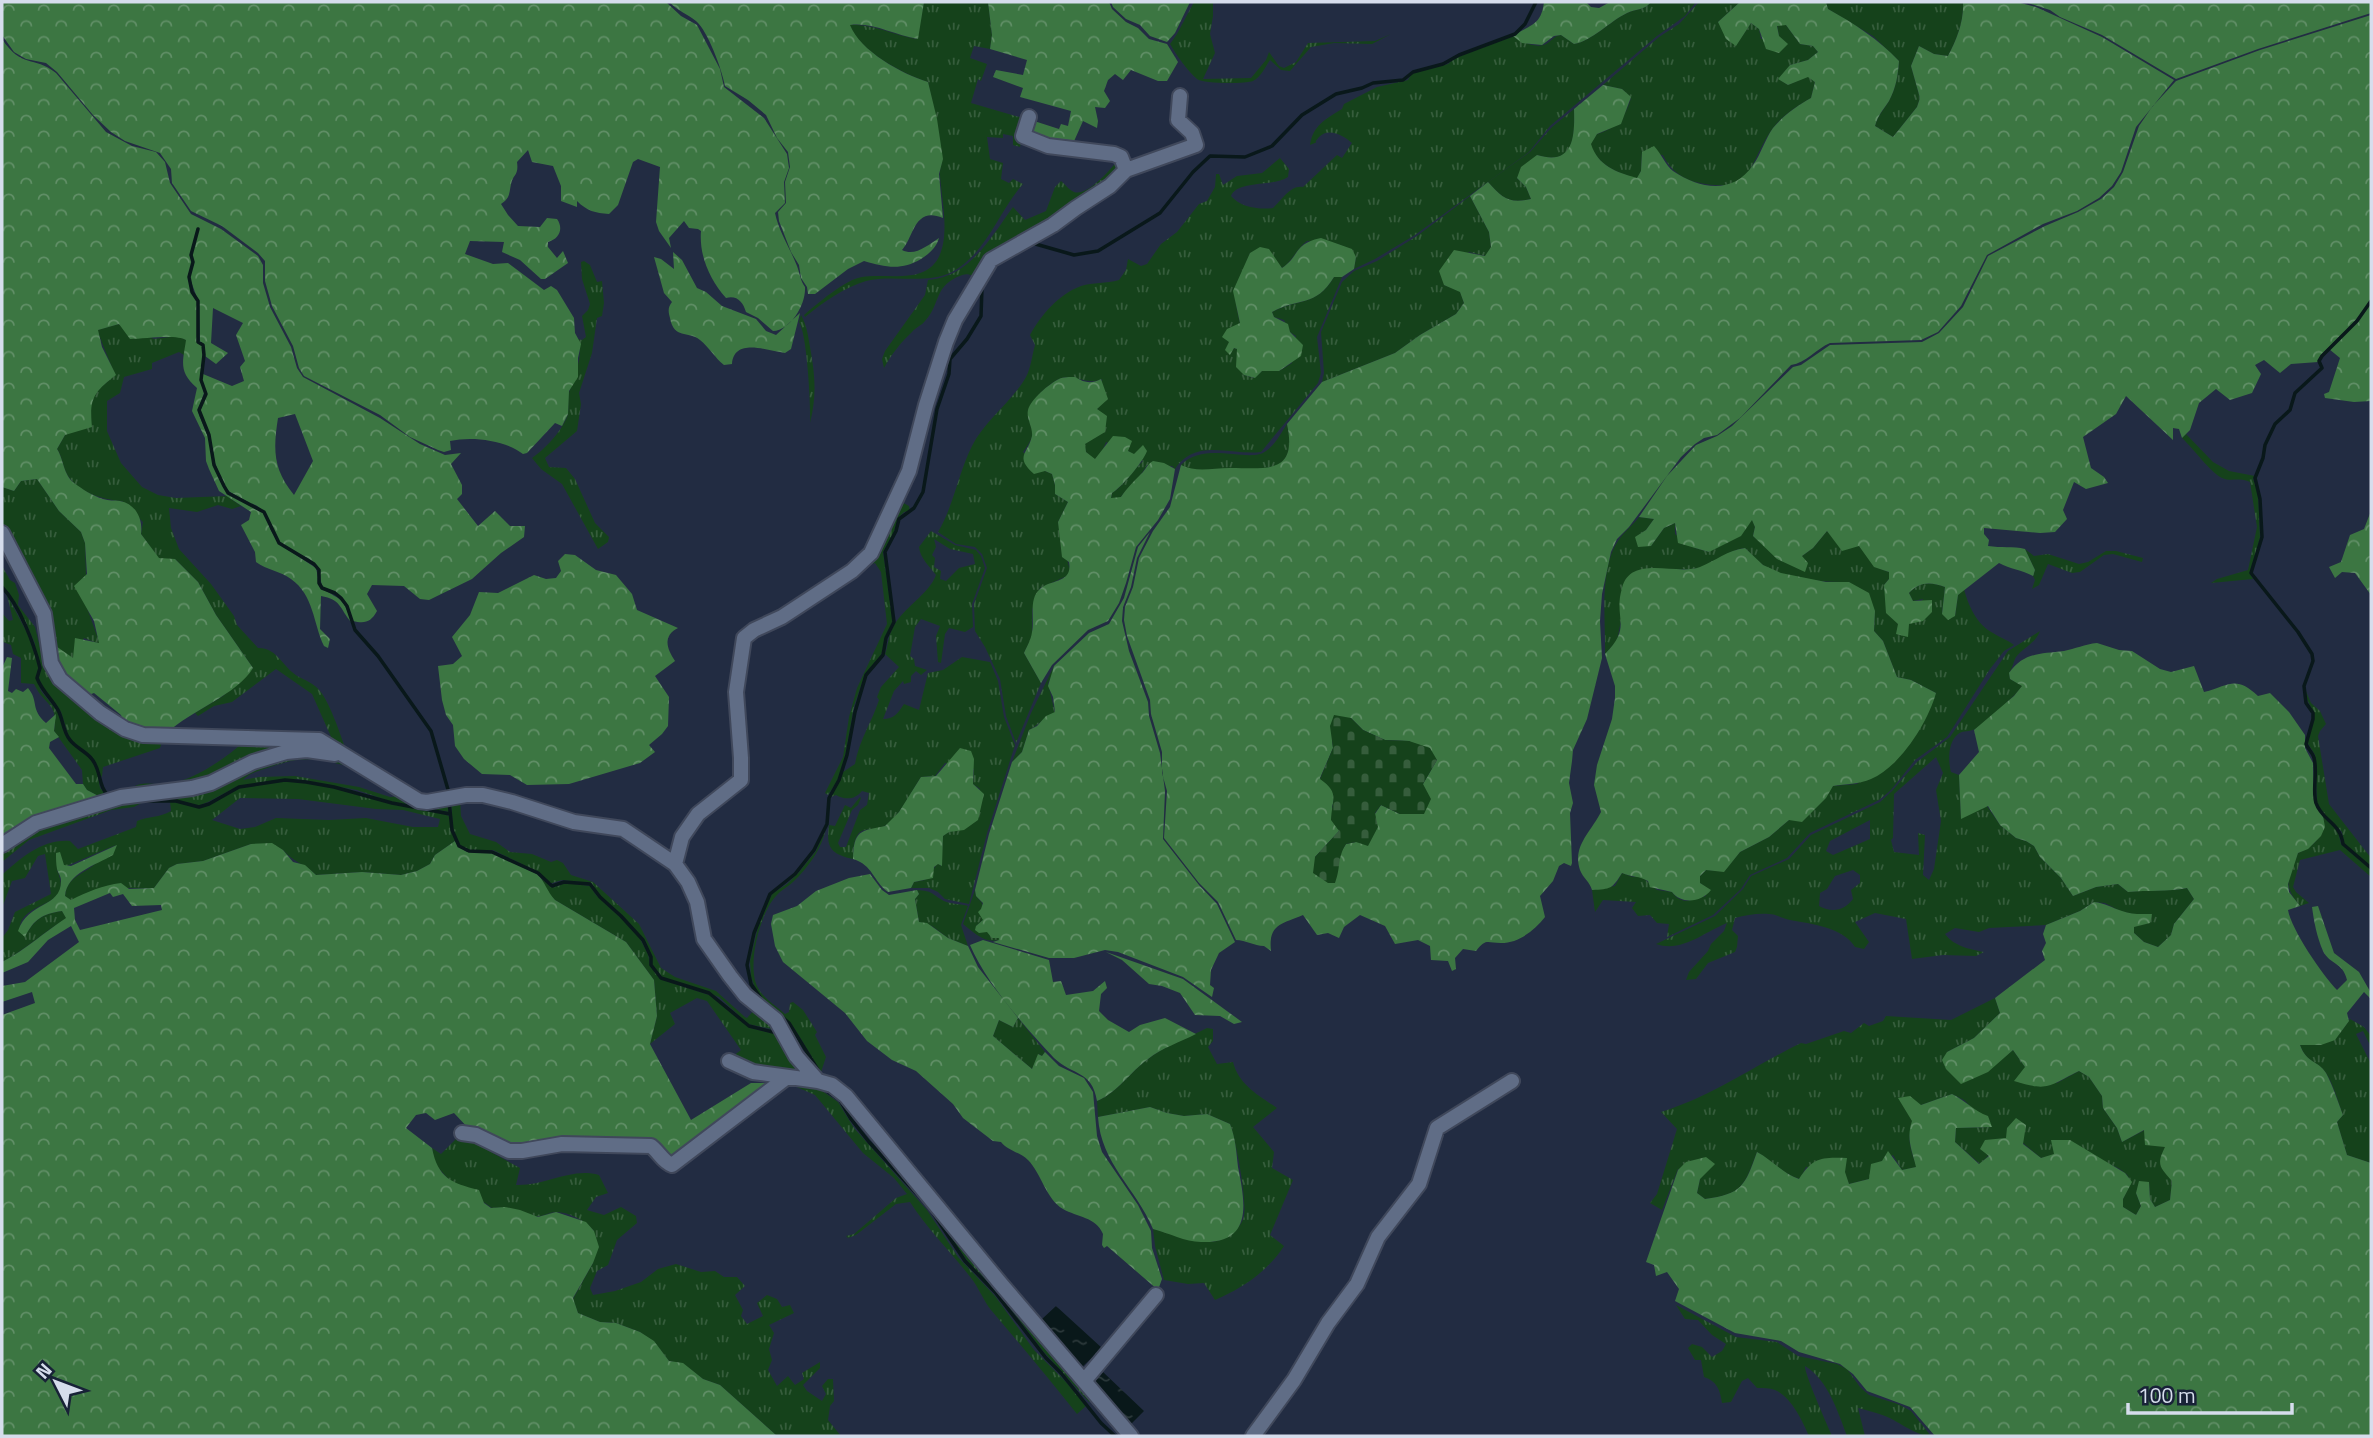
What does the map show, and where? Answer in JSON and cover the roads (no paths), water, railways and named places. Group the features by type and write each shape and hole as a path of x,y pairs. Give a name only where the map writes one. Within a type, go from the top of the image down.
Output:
{"street":[{"path":"674,864 682,837 698,814 741,780 736,692 744,638 754,630 782,617 852,571 871,553 909,471 937,365 946,342 991,260 1054,225 1110,186 1126,170 1196,145 1192,133 1178,120 1180,96"},
{"path":"1029,117 1023,136 1048,146 1121,157 1126,170"},
{"path":"2,533 44,614 51,663 55,671 67,686 125,729 143,734 319,740 419,801 483,795 574,822 622,829 674,864 688,882 697,902 705,939 714,954 745,995 776,1020 796,1056 818,1082"},
{"path":"2,845 36,823 54,817 136,793 192,788 211,783 253,762 286,752 325,751 352,759"},
{"path":"729,1061 753,1072 832,1085 846,1096 1131,1436"},
{"path":"462,1133 476,1135 509,1151 562,1144 651,1146 666,1163 672,1165 786,1078"},
{"path":"1253,1436 1294,1380 1328,1324 1357,1284 1378,1237 1419,1184 1437,1128 1512,1081"},
{"path":"1084,1381 1156,1295"}],"water":[{"path":"1056,1306 1102,1348 1080,1369 1042,1319"},
{"path":"1103,1372 1144,1411 1130,1425 1094,1383"}],"waterway":[{"path":"1032,243 1074,255 1098,251 1160,213 1193,172 1210,156 1245,157 1272,146 1302,115 1336,94 1373,83 1403,80 1413,72 1443,64 1459,55 1515,34 1525,24 1536,2"},
{"path":"198,229 189,277 192,292 198,301 198,342 203,345 204,355 201,380 206,394 199,410 209,435 214,465 228,493 264,512 279,543 314,564 319,570 319,583 322,588 335,593 347,606 355,630 378,656 431,731 449,793"},
{"path":"762,1000 751,984 747,965 754,933 770,894 795,874 814,850 827,824 829,798 839,780 847,755 855,712 866,675 883,655 886,638 894,622 885,552 899,519 914,508 923,492 937,409 949,374 950,359 981,316 982,287"},
{"path":"2371,301 2357,321 2322,356 2319,361 2322,368 2295,393 2290,410 2275,424 2265,445 2255,478 2260,499 2262,537 2251,573 2312,654 2313,661 2304,686 2306,703 2313,713 2306,744 2315,763 2316,803 2322,814 2335,826 2343,844 2371,868"},
{"path":"2,587 15,604 30,637 40,668 37,678 39,683 58,710 68,737 97,767 103,788 109,797"},
{"path":"140,801 176,801 199,807 239,787 285,780 334,787 392,803 450,814"},
{"path":"449,801 452,830 459,846 469,851 492,852 538,873 552,886 564,882 590,884 643,940 651,957 651,965 661,978 709,993 749,1026 777,1033"},
{"path":"781,1016 789,1023 818,1070"},
{"path":"822,1088 840,1100 869,1142 929,1207 965,1261 995,1292 1046,1358 1115,1436"}]}
